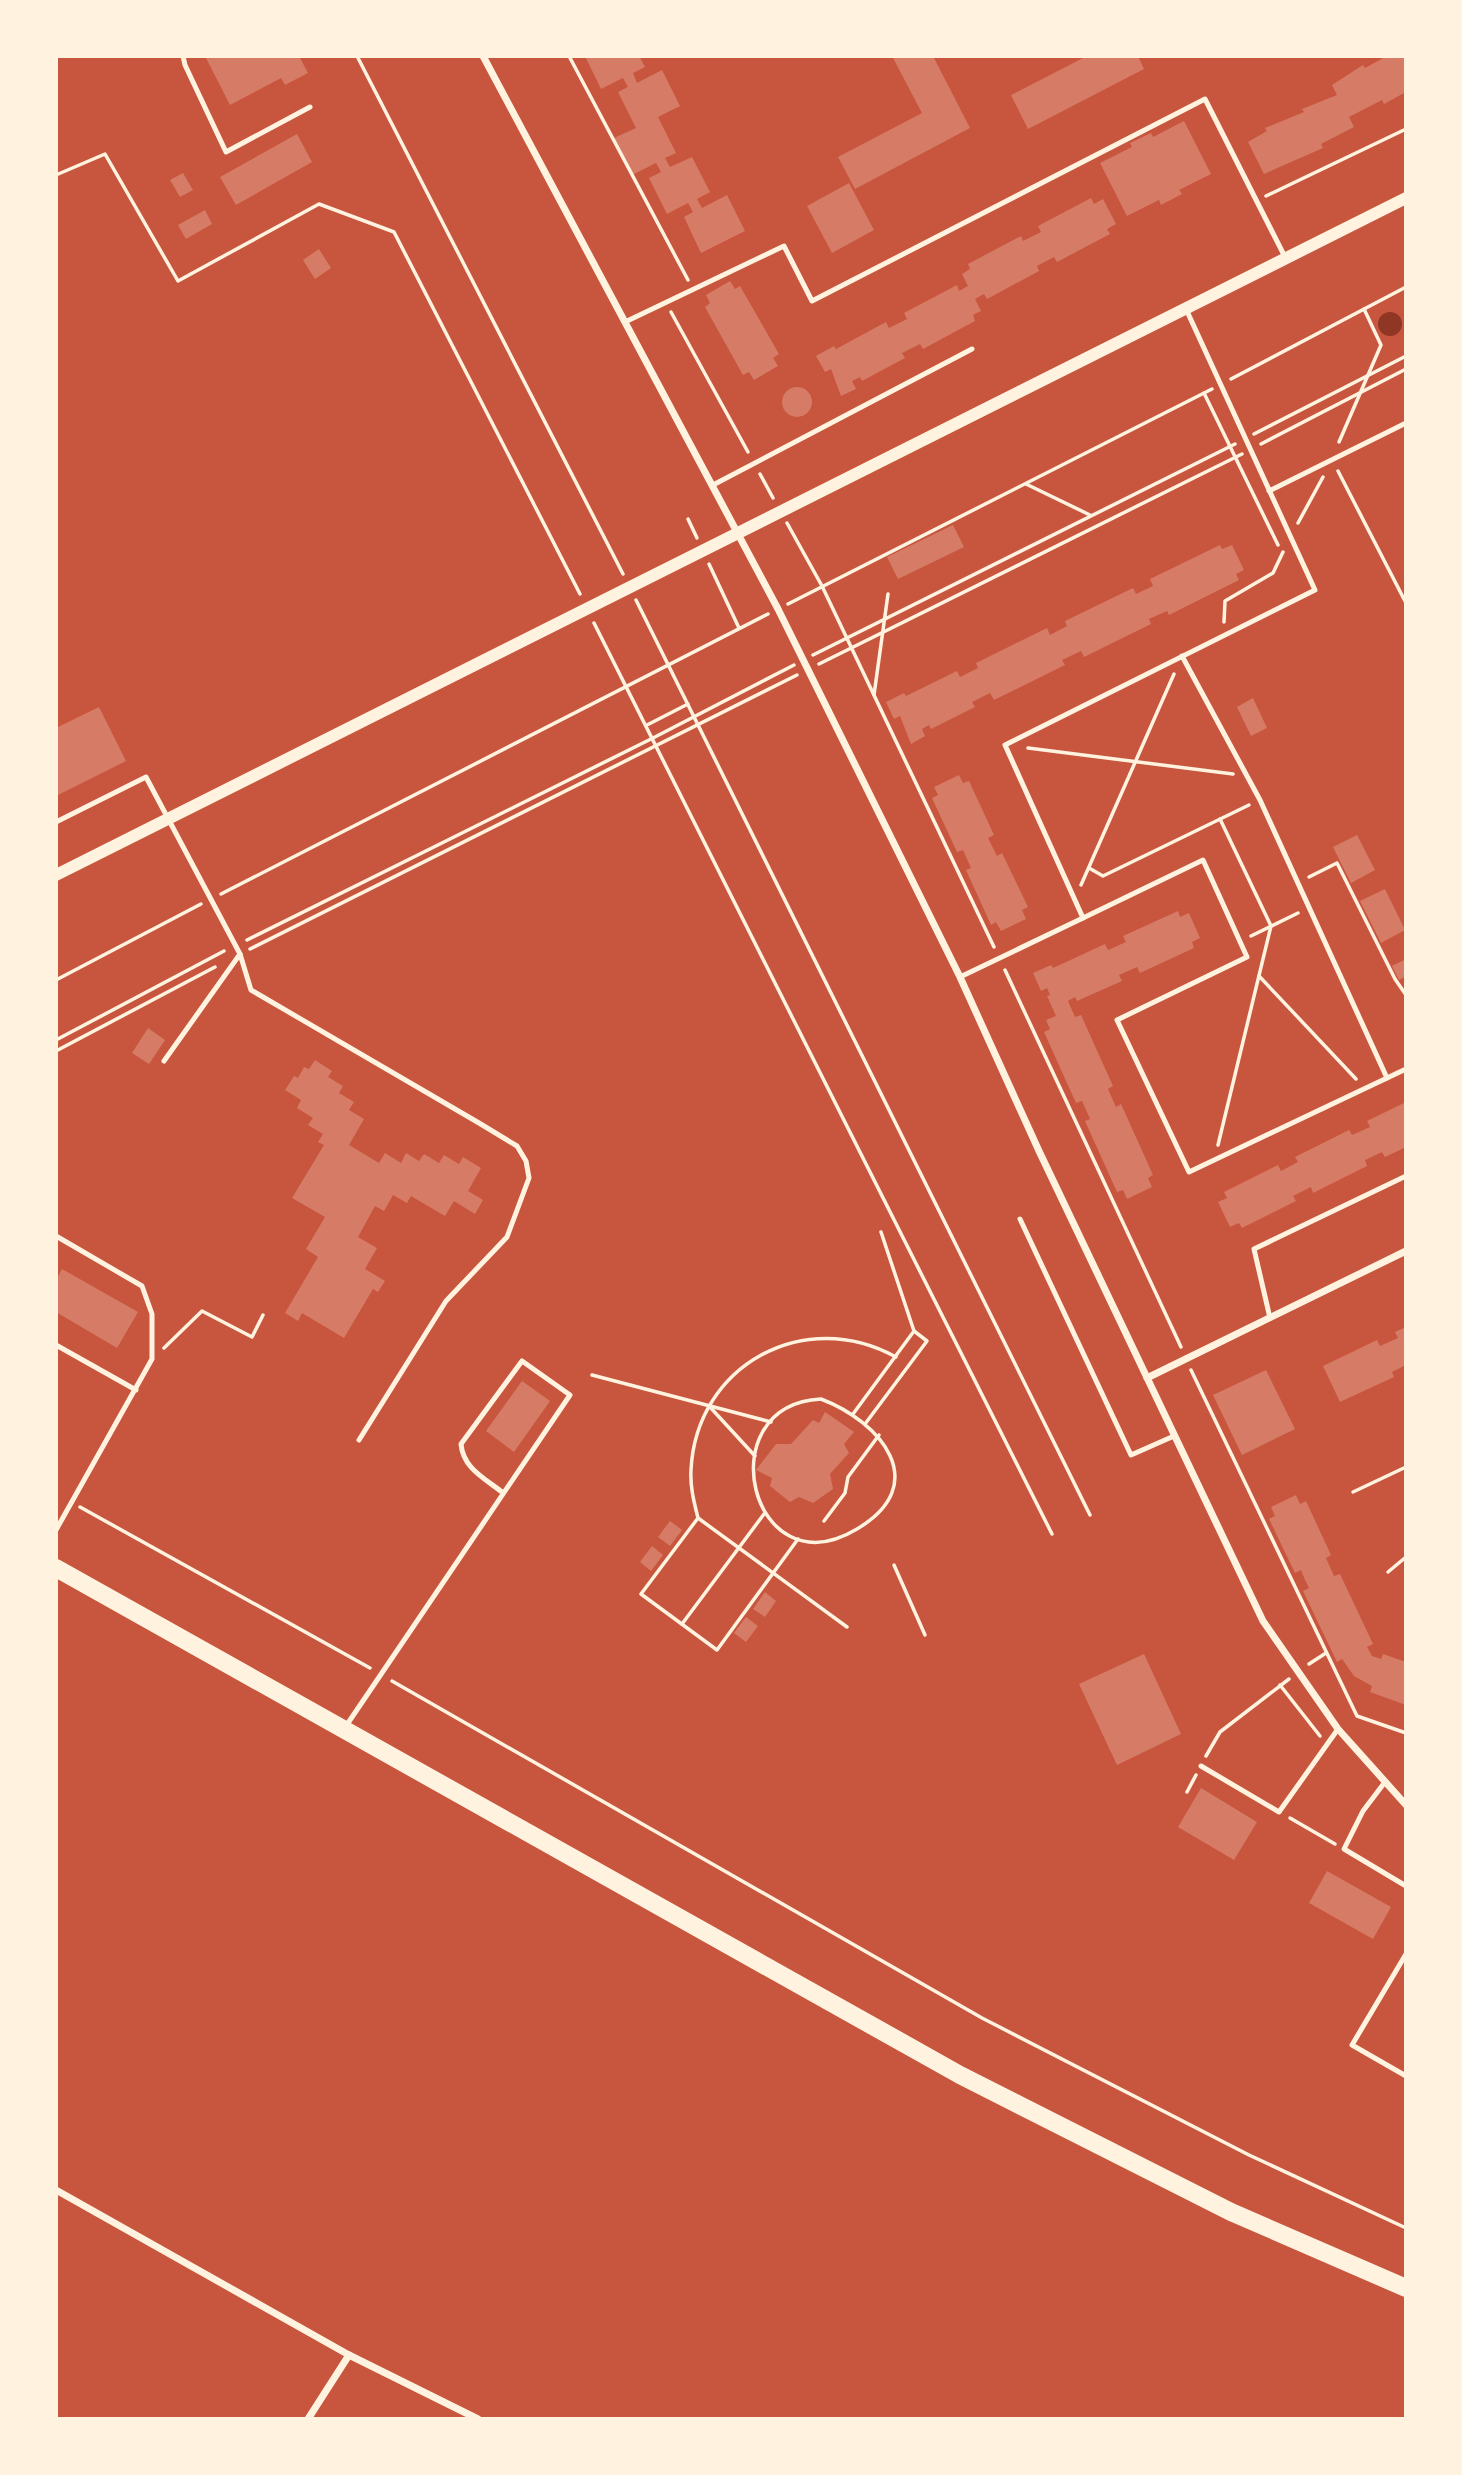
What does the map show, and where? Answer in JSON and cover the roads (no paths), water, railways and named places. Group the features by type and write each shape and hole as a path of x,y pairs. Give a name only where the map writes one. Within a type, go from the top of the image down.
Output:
{"highway":[{"path":"56,1568 342,1731 960,2074 1231,2212 1406,2288"},
{"path":"56,1580 337,1740 956,2084 1226,2221 1406,2299"}],"street":[{"path":"483,56 778,609 960,977 1263,1621 1338,1729 1406,1805"},
{"path":"56,876 782,514 1406,198"},
{"path":"1147,1378 1406,1251"},
{"path":"56,2190 349,2355 478,2419"},
{"path":"308,2419 349,2355"}],"lane":[{"path":"183,56 226,152 310,107"},
{"path":"625,322 694,292 784,246 812,300 1205,99 1286,259"},
{"path":"1083,918 1006,745 1315,590 1186,309"},
{"path":"713,485 972,349"},
{"path":"1269,491 1406,423"},
{"path":"1182,656 1260,800 1387,1078"},
{"path":"56,822 146,778 240,954 251,990 489,1128 517,1146 526,1161 528,1178 507,1237 446,1301 359,1440"},
{"path":"960,977 1203,860 1247,957 1117,1020 1189,1171 1406,1069"},
{"path":"164,1062 240,954"},
{"path":"1270,1318 1254,1249 1406,1176"},
{"path":"1020,1219 1131,1455 1174,1436"},
{"path":"56,1236 142,1286 152,1314 152,1359 56,1530"},
{"path":"56,1345 136,1390"},
{"path":"342,1731 570,1395 522,1361 461,1444 462,1456 472,1470 502,1492"},
{"path":"1201,1766 1279,1811 1338,1729"},
{"path":"1385,1782 1363,1811 1344,1849 1406,1886"},
{"path":"1406,1954 1352,2045 1406,2076"}]}
